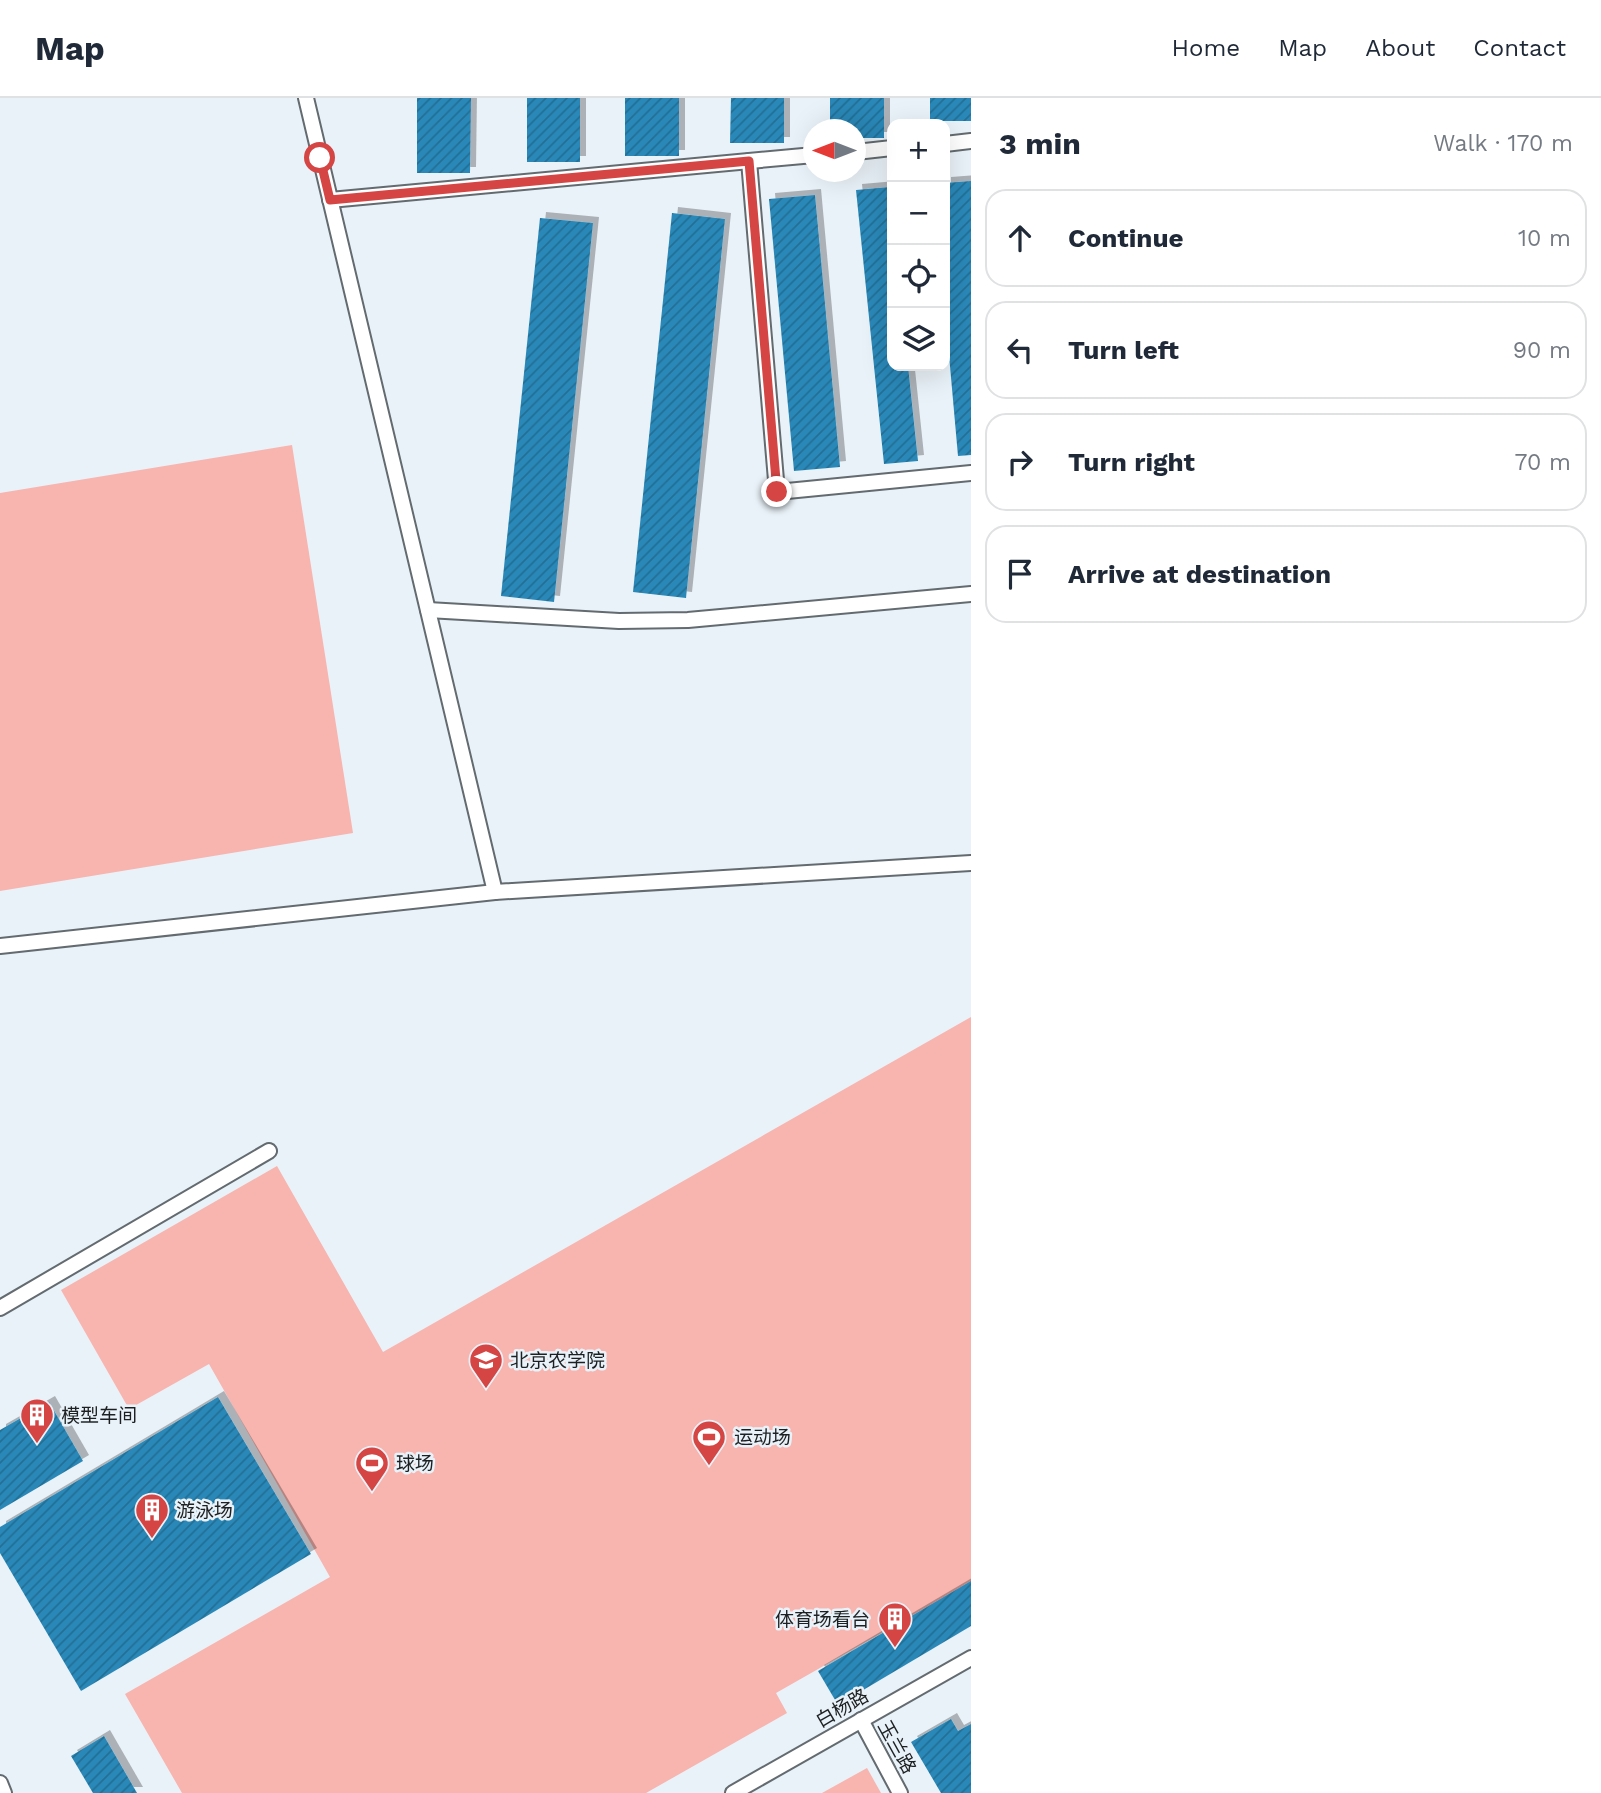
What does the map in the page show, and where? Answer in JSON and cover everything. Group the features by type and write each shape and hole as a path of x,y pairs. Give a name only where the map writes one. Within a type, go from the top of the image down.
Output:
{"lane":[{"path":"306,98 495,892"},
{"path":"950,143 971,141"},
{"path":"866,151 887,149"},
{"path":"330,200 803,156"},
{"path":"749,161 777,492 971,473"},
{"path":"428,610 619,621 688,620 971,594"},
{"path":"0,946 495,892 971,863"},
{"path":"0,1308 269,1151"},
{"name":"白杨路","path":"733,1793 971,1658"},
{"name":"玉兰路","path":"860,1720 900,1793"},
{"path":"0,1783 5,1793"}],"shaded area":[{"path":"292,445 353,833 0,891 0,493"},
{"name":"运动场","path":"971,1017 971,1582 776,1693 787,1713 646,1793 182,1793 125,1694 330,1577 209,1364 129,1409 61,1290 277,1166 383,1352"},
{"path":"867,1768 881,1793 822,1793"}],"building":[{"path":"417,98 471,98 470,173 417,173"},
{"path":"527,98 580,98 580,162 527,162"},
{"path":"625,98 679,98 679,156 625,156"},
{"path":"731,98 784,98 784,143 730,143"},
{"path":"830,98 884,98 884,138 866,138 866,119 830,119"},
{"path":"930,98 971,98 971,121 930,119"},
{"path":"971,181 971,455 958,456 950,366 950,183"},
{"path":"887,187 887,371 909,371 918,461 884,464 856,190"},
{"path":"815,195 840,467 794,471 769,199"},
{"path":"672,213 725,219 686,598 633,592"},
{"path":"540,218 593,223 554,602 501,596"},
{"name":"游泳场","path":"218,1397 311,1554 81,1691 0,1553 0,1527"},
{"name":"模型车间","path":"49,1402 83,1461 0,1510 0,1430"},
{"name":"体育场看台","path":"971,1581 971,1626 838,1705 818,1671"},
{"path":"951,1719 958,1731 971,1724 971,1793 941,1793 911,1742"},
{"path":"104,1736 137,1793 93,1793 71,1756"}],"place":[{"name":"北京农学院","path":"486,1390"},
{"name":"模型车间","path":"37,1445"},
{"name":"运动场","path":"709,1467"},
{"name":"球场","path":"372,1493"},
{"name":"游泳场","path":"152,1540"},
{"name":"体育场看台","path":"895,1649"}],"route":[{"path":"320,158 330,200 391,192 749,161 777,492"}]}
